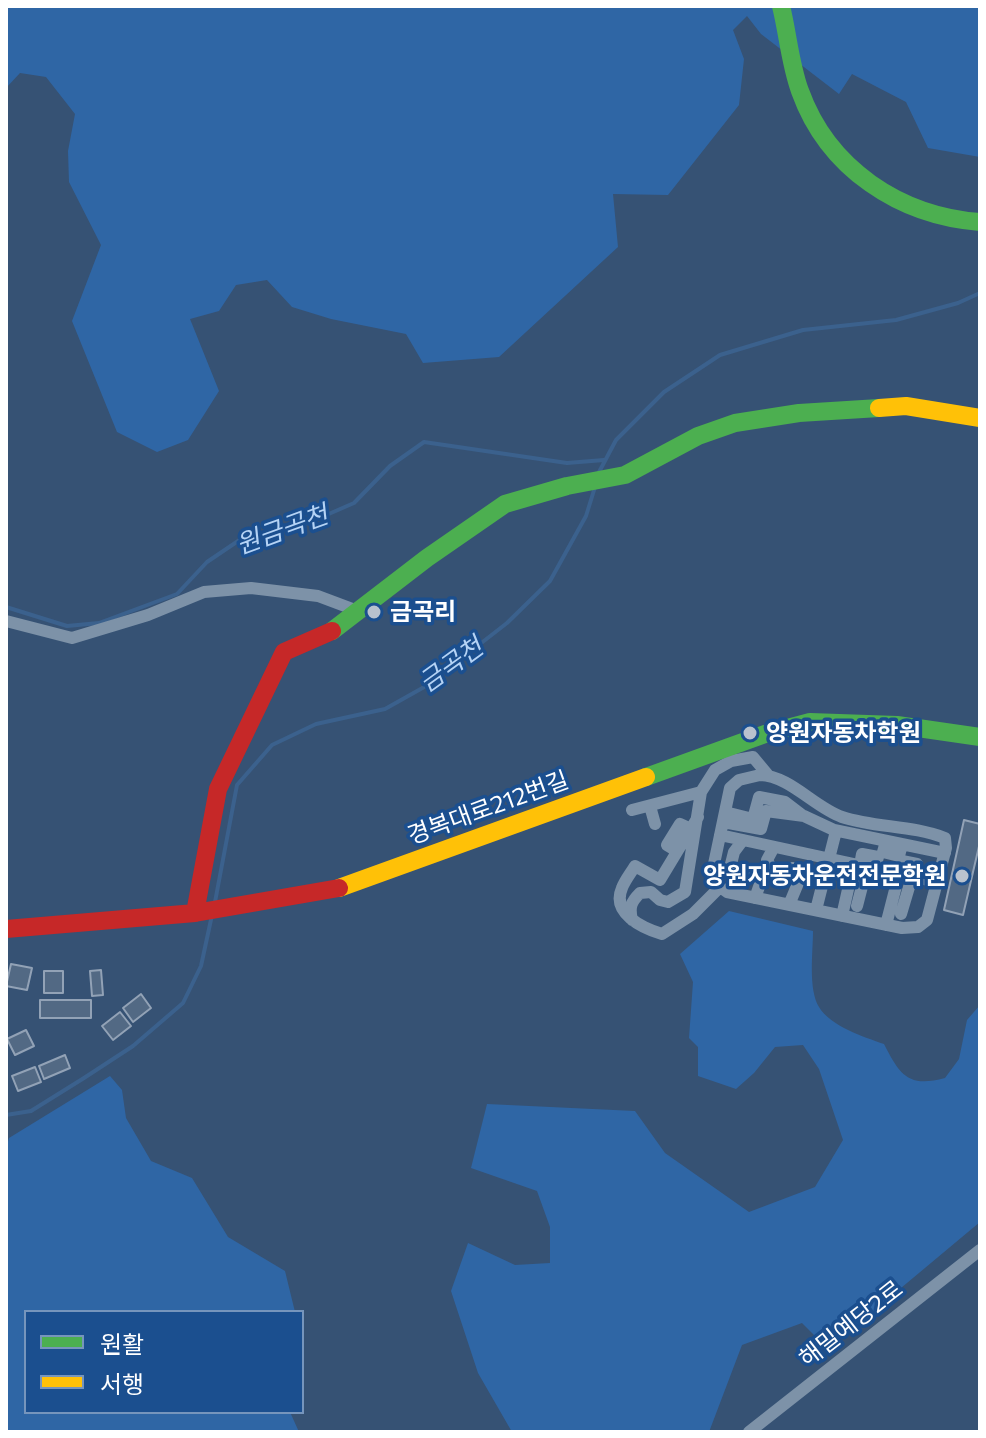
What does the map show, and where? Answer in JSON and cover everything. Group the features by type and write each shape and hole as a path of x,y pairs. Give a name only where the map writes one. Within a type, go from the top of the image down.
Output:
{"street":[{"path":"781,6 800,92 822,135 852,171 904,205 937,216 980,222"},
{"path":"195,913 218,789 284,652 333,630 427,558 505,504 625,475 698,436 735,423 799,413 906,406 980,418"},
{"path":"6,621 72,638 148,615 204,592 251,588 318,596 358,611"},
{"name":"경복대로212번길","path":"6,929 195,913 331,891 745,750 810,722 897,725 980,737"},
{"path":"632,920 632,902 640,893 651,892 668,902 685,892 701,792 715,770 745,750 768,775 843,817 925,831 945,838 945,853 927,920 918,927 902,928 727,892 720,887 713,875 730,788 739,780 768,775"},
{"path":"632,810 701,792"},
{"path":"724,817 753,819 759,797 785,802 804,816 836,831 945,853"},
{"path":"650,806 655,824"},
{"path":"698,817 660,880 635,866 621,889 619,903 632,920 662,934 693,914 720,887"},
{"path":"816,910 836,831"},
{"path":"720,835 829,858 918,908"},
{"path":"743,840 734,852 731,864 735,870 752,869 760,874 755,898"},
{"path":"774,847 767,860 772,870 793,868 801,876 789,905"},
{"path":"842,916 878,886 937,882"},
{"path":"878,886 886,925"},
{"name":"해밀예당2로","path":"749,1432 980,1250"}],"shaded area":[{"path":"6,6 980,6 980,157 928,148 906,102 852,74 839,94 761,34 747,16 733,30 744,59 739,105 668,195 613,194 618,247 499,357 423,363 406,334 331,319 292,307 267,280 236,285 219,311 190,319 219,391 188,440 157,452 117,432 72,321 101,245 69,182 68,151 75,114 46,77 20,73 6,88"},
{"path":"729,911 813,931 812,981 819,1007 839,1025 884,1044 895,1064 914,1080 945,1078 959,1059 967,1020 980,1005 980,1222 828,1349 802,1323 742,1345 709,1432 512,1432 478,1373 451,1291 468,1243 515,1265 550,1263 550,1227 537,1191 471,1168 487,1104 635,1111 665,1153 749,1212 815,1187 843,1140 819,1069 803,1045 775,1047 736,1089 698,1076 698,1047 689,1038 693,982 680,954"},
{"path":"110,1076 122,1090 126,1118 151,1161 192,1178 228,1237 285,1271 295,1310 24,1310 24,1414 291,1414 299,1432 6,1432 6,1148 9,1138"}],"building":[{"name":"양원자동차운전전문학원","path":"964,820 980,824 980,842 963,915 944,910"},
{"path":"11,964 32,968 27,990 6,986"},
{"path":"101,970 103,995 92,996 90,971"},
{"path":"44,971 63,971 63,993 44,993"},
{"path":"141,994 151,1008 133,1022 123,1008"},
{"path":"40,1000 91,1000 91,1018 40,1018"},
{"path":"120,1012 131,1026 113,1040 102,1026"},
{"path":"26,1030 34,1046 15,1055 7,1039"},
{"path":"65,1055 70,1068 44,1079 39,1066"},
{"path":"35,1067 41,1082 18,1091 12,1076"}],"waterway":[{"name":"금곡천","path":"598,474 616,440 664,392 720,355 803,330 896,320 958,303 980,293"},
{"name":"원금곡천","path":"6,607 67,626 99,623 177,594 207,562 244,537 308,523 354,503 390,466 424,442 567,463 604,460"},
{"name":"금곡천","path":"215,902 237,785 272,745 316,724 385,709 426,686 507,623 550,581 586,516 595,487"},
{"name":"금곡천","path":"6,1115 31,1111 84,1078 133,1046 183,1003 201,966 212,915"}],"traffic: fast":[{"path":"781,6 800,91 812,119 848,165 870,184 922,210 980,222"},
{"path":"332,631 427,558 505,504 567,486 625,475 698,436 735,423 799,413 879,408"},
{"path":"646,777 765,734 810,722 897,725 980,737"}],"traffic: slow":[{"path":"879,408 906,406 980,418"},
{"path":"339,888 646,777"}],"traffic: jam":[{"path":"195,913 218,789 284,652 332,631"},
{"path":"6,929 195,913 339,888"}],"place":[{"name":"금곡리","path":"374,612"},
{"name":"양원자동차학원","path":"750,733"},
{"name":"양원자동차운전전문학원","path":"962,876"}]}
